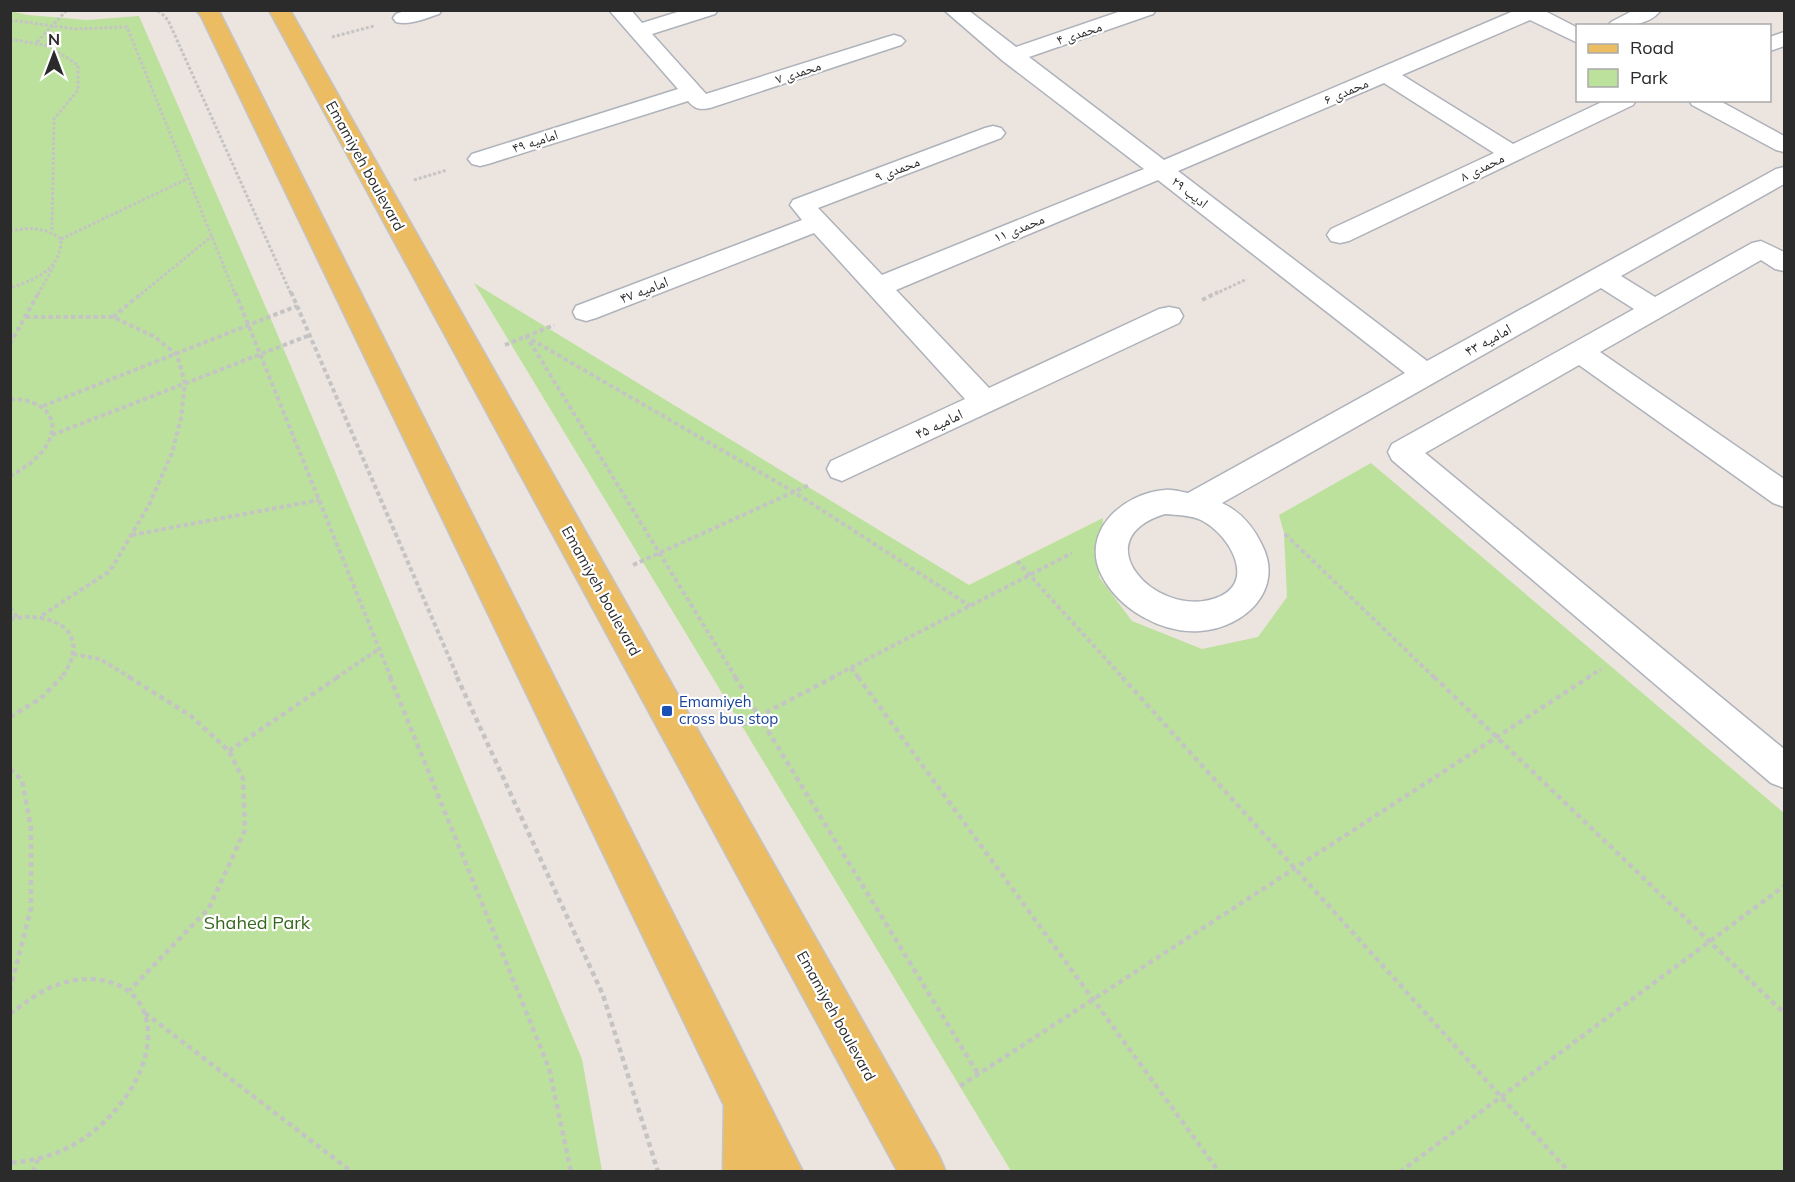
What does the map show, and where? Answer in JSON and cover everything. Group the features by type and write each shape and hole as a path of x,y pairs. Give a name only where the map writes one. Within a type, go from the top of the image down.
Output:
{"main road":[{"path":"206,10 210,13 745,1096 780,1172"},
{"name":"Emamiyeh boulevard","path":"279,10 923,1172"},
{"path":"745,1096 746,1172"}],"street":[{"path":"403,18 432,10"},
{"path":"619,10 697,97"},
{"path":"638,31 708,10"},
{"name":"ادیب ۲۹","path":"954,10 1426,375"},
{"name":"محمدی ۴","path":"1011,56 1146,10"},
{"path":"1622,24 1651,10"},
{"path":"1528,11 1576,36"},
{"name":"محمدی ۶","path":"1161,170 1528,11"},
{"path":"1771,45 1785,38"},
{"name":"محمدی ۷","path":"697,97 894,41"},
{"path":"1385,74 1511,153"},
{"name":"امامیه ۴۹","path":"480,159 697,97"},
{"name":"محمدی ۸","path":"1340,235 1621,102"},
{"path":"1704,102 1785,145"},
{"name":"محمدی ۹","path":"810,214 993,133"},
{"name":"محمدی ۱۱","path":"878,286 1161,170"},
{"name":"امامیه ۴۳","path":"1192,505 1785,174"},
{"path":"810,214 985,402"},
{"name":"امامیه ۴۷","path":"586,312 810,214"},
{"path":"1785,263 1761,249 1403,452 1785,771"},
{"path":"1602,276 1654,310"},
{"name":"امامیه ۴۵","path":"842,469 1169,316"},
{"path":"1580,352 1785,495"},
{"path":"1165,502 1192,505 1217,514 1238,531 1252,552 1254,575 1245,595 1227,610 1200,617 1171,615 1144,603 1123,585 1112,563 1111,541 1121,522 1140,509 1165,502"}],"path":[{"path":"37,42 67,10"},
{"path":"153,10 160,12 168,20 310,334 445,651 603,995 658,1172"},
{"path":"299,46 403,18"},
{"path":"10,20 75,29 127,27 549,1068 571,1172"},
{"path":"10,39 49,45 78,65 78,90 54,119 52,231"},
{"path":"379,191 480,159"},
{"path":"61,239 189,178"},
{"path":"10,231 36,228 52,231 61,239 63,249 10,344"},
{"path":"113,317 212,236"},
{"path":"10,288 44,274 57,261"},
{"path":"1169,316 1282,263"},
{"path":"43,406 177,356 297,306"},
{"path":"471,358 586,312"},
{"path":"26,317 113,317 155,337 177,356 185,383 181,418 172,453 148,505 110,571 41,616"},
{"path":"52,435 310,334"},
{"path":"527,337 794,492 969,606"},
{"path":"527,337 978,1074"},
{"path":"10,399 31,400 43,406 51,414 54,423 52,435 44,450 28,465 10,476"},
{"path":"596,582 842,469"},
{"path":"131,535 319,500"},
{"path":"742,725 1102,537 1121,522"},
{"path":"1284,533 1785,1013"},
{"path":"1017,561 1569,1172"},
{"path":"10,607 16,617"},
{"path":"10,619 41,616 56,620 67,628 73,640 73,654 66,671 53,689 33,705 10,717"},
{"path":"229,751 380,649"},
{"path":"73,654 100,659 191,716 229,751 243,779 245,830 209,908 130,990"},
{"path":"960,1086 1609,664"},
{"path":"851,668 1219,1172"},
{"path":"10,769 22,780 31,828 31,908 10,990"},
{"path":"1401,1172 1785,886"},
{"path":"10,1014 30,999 58,985 86,979 110,981 130,990 139,1000 145,1013 148,1038 141,1068 124,1098 100,1125 70,1147 38,1160 10,1163"},
{"path":"145,1013 352,1172"},
{"path":"33,1172 38,1160"}],"green space":[{"name":"Shahed Park","path":"10,11 28,15 87,20 139,16 276,331 582,1059 602,1171 11,1171"},
{"path":"474,283 969,585 1103,518 1099,577 1132,621 1202,649 1258,637 1287,597 1284,533 1279,515 1371,463 1784,813 1784,1171 1011,1171"}],"place":[{"name":"Emamiyeh cross bus stop","path":"667,711"}]}
